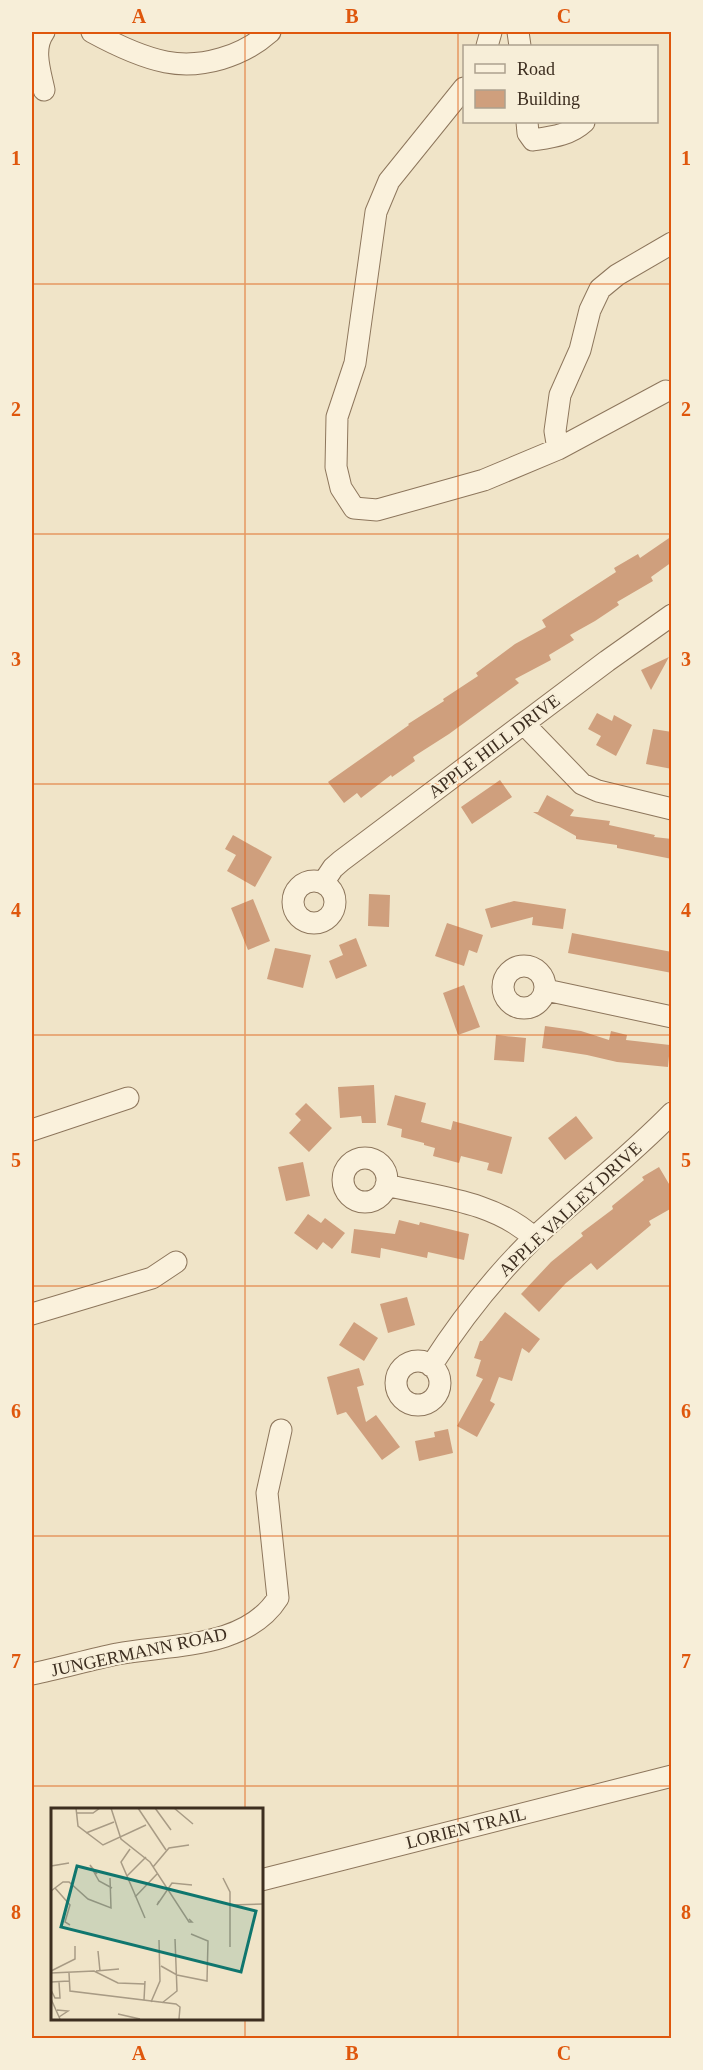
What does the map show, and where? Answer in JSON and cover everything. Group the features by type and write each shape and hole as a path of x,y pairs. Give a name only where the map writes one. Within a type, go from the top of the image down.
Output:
{"street":[{"path":"44,32 39,38 37,50 44,90"},
{"path":"92,32 144,55 166,62 189,63 211,62 233,55 248,48 270,32"},
{"path":"463,90 389,181 376,212 355,363 337,417 336,466 341,488 354,508 376,510 483,480 558,449 666,391"},
{"path":"527,123 528,134 533,140 573,130 583,123"},
{"path":"558,449 555,431 560,395 580,350 590,310 600,289 617,275 672,243"},
{"name":"APPLE HILL DRIVE","path":"323,883 341,861 672,615"},
{"path":"524,724 582,784 598,792 672,809"},
{"path":"546,990 672,1017"},
{"path":"32,1130 128,1098"},
{"name":"APPLE VALLEY DRIVE","path":"431,1366 474,1304 534,1238 672,1113"},
{"path":"386,1185 494,1211 510,1219 534,1238"},
{"path":"32,1314 152,1278 176,1262"},
{"name":"JUNGERMANN ROAD","path":"32,1674 118,1654 170,1648 223,1637 248,1626 269,1612 278,1598 267,1493 281,1430"},
{"name":"LORIEN TRAIL","path":"262,1880 672,1776"}],"building":[{"path":"672,536 672,562 651,577 653,581 617,602 619,605 570,635 574,640 549,655 551,660 515,679 519,683 413,757 415,761 392,777 391,775 361,798 357,793 344,803 328,782 478,676 476,673 515,644 546,627 542,620 616,572 614,568 638,554 640,558"},
{"path":"669,657 651,690 641,670"},
{"path":"597,713 612,721 614,715 632,725 616,756 596,745 601,736 588,729"},
{"path":"653,729 672,732 672,769 646,764"},
{"path":"500,780 512,797 472,824 461,807"},
{"path":"547,795 574,810 570,816 610,821 609,825 655,835 654,837 672,839 672,859 617,848 617,845 576,839 576,836 533,812 538,812"},
{"path":"233,835 272,857 255,887 227,871 236,855 225,849"},
{"path":"369,894 390,895 389,927 368,926"},
{"path":"253,899 270,941 248,950 231,908"},
{"path":"514,901 566,909 563,929 532,925 533,917 491,928 485,909"},
{"path":"447,923 483,935 477,953 469,950 464,966 435,956"},
{"path":"572,933 672,952 672,973 568,953"},
{"path":"356,938 367,966 336,979 329,961 343,955 339,945"},
{"path":"275,948 311,955 303,988 267,979"},
{"path":"464,985 480,1027 458,1035 443,993"},
{"path":"545,1026 581,1031 609,1040 611,1031 627,1035 626,1040 670,1045 668,1067 617,1062 542,1048"},
{"path":"496,1035 526,1038 524,1062 494,1060"},
{"path":"374,1085 376,1123 362,1123 361,1116 340,1118 338,1087"},
{"path":"395,1095 426,1103 421,1122 451,1130 453,1121 512,1137 502,1174 487,1170 489,1163 461,1156 459,1163 433,1156 435,1148 401,1137 402,1129 387,1125"},
{"path":"306,1103 332,1128 309,1152 289,1133 301,1120 295,1114"},
{"path":"576,1116 593,1138 565,1160 548,1138"},
{"path":"303,1162 310,1196 286,1201 278,1167"},
{"path":"659,1167 672,1189 672,1208 649,1221 651,1225 597,1270 591,1263 566,1283 539,1312 521,1294 551,1262 583,1236 581,1233 613,1209 612,1206 644,1180 642,1177"},
{"path":"308,1214 321,1223 325,1218 345,1233 332,1249 323,1242 317,1250 294,1233"},
{"path":"399,1220 419,1225 420,1222 469,1234 464,1260 428,1252 427,1258 381,1248 380,1258 351,1253 354,1229 395,1234"},
{"path":"407,1297 415,1325 388,1333 380,1304"},
{"path":"505,1312 540,1339 529,1353 522,1348 512,1381 499,1377 490,1401 495,1404 477,1437 457,1426 483,1379 476,1376 481,1360 474,1358 480,1341"},
{"path":"354,1322 378,1338 364,1361 339,1345"},
{"path":"359,1368 364,1385 357,1387 366,1422 376,1415 400,1447 382,1460 346,1412 337,1415 327,1377"},
{"path":"448,1429 453,1453 419,1461 415,1441 435,1437 434,1432"}]}
